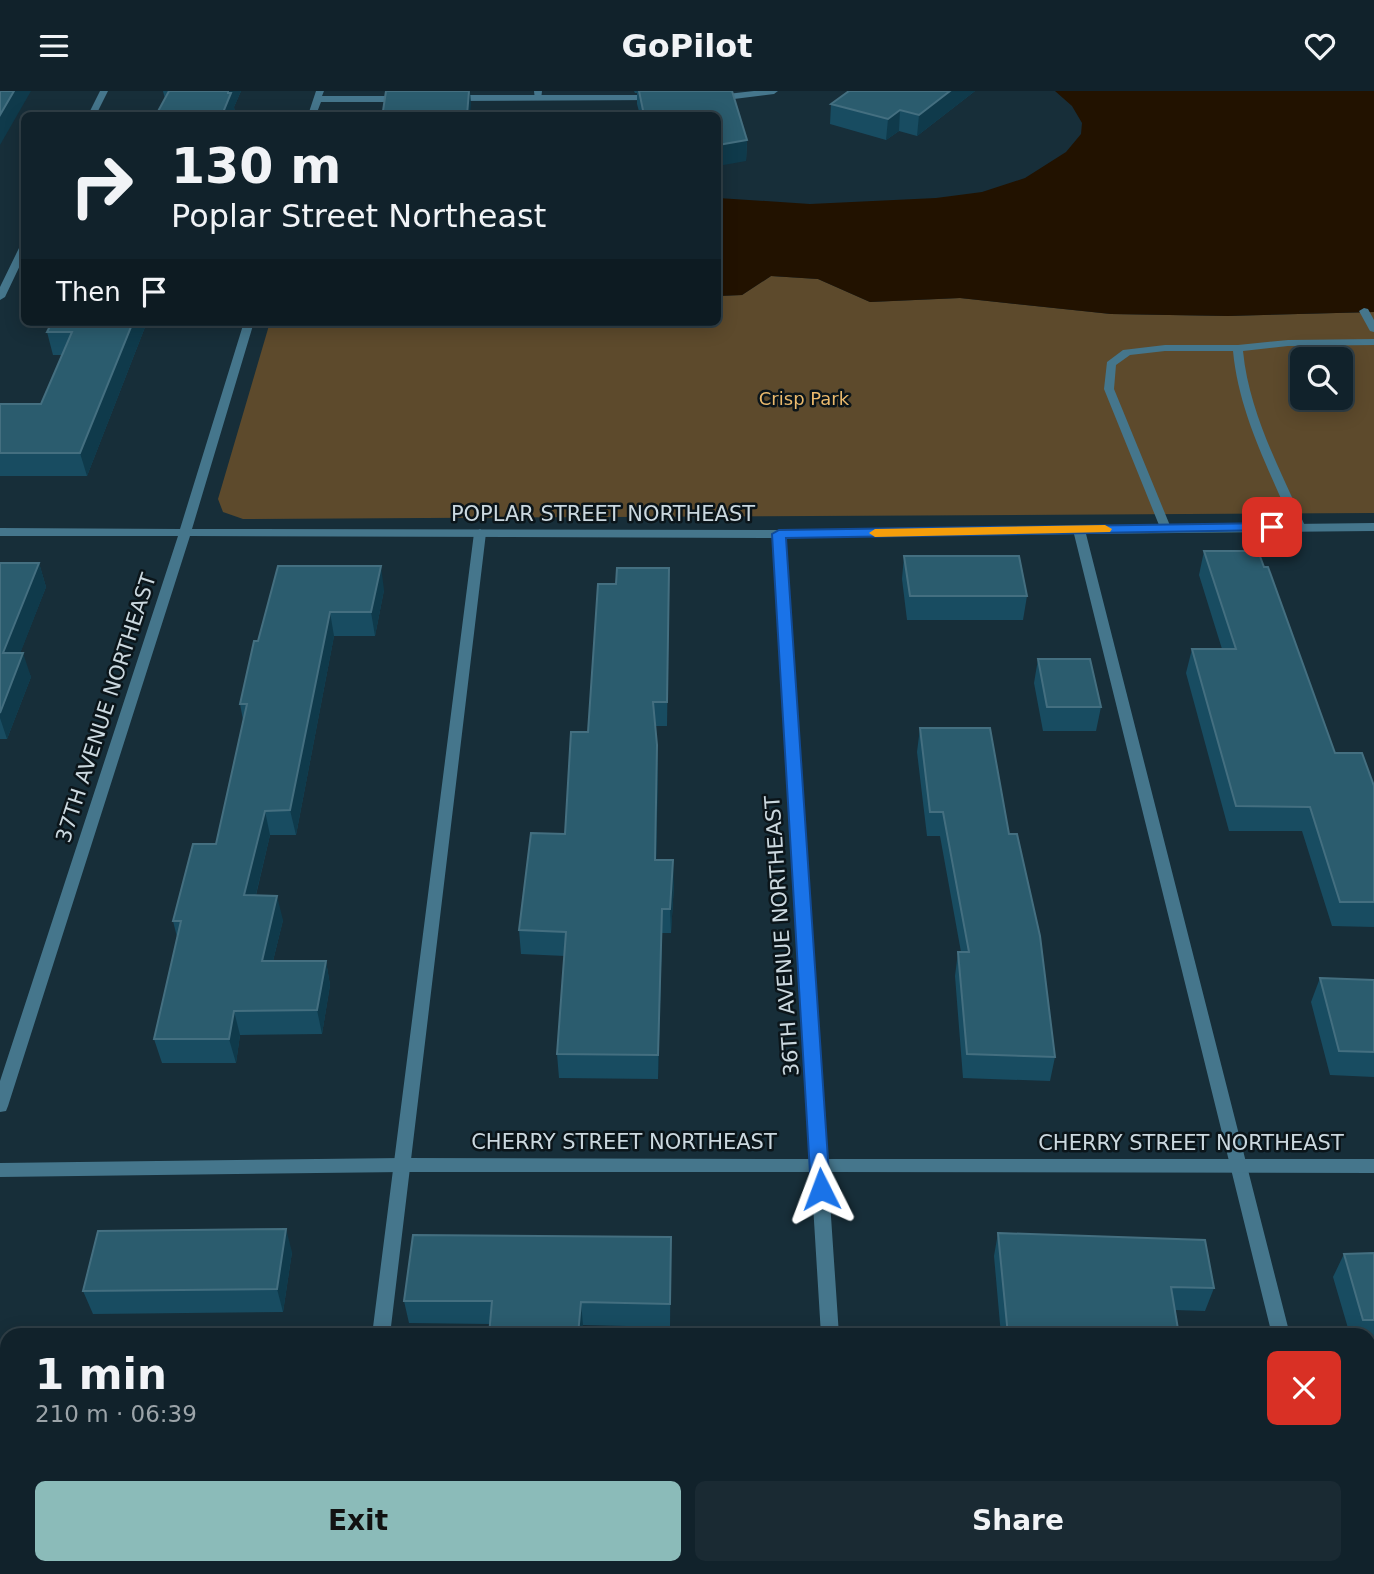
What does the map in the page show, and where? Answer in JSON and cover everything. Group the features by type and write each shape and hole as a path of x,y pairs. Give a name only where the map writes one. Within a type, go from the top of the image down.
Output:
{"street":[{"path":"94,112 104,91"},
{"path":"713,98 774,91"},
{"path":"313,112 318,95 414,99"},
{"path":"442,99 538,95 659,98"},
{"path":"0,297 21,254"},
{"path":"1364,311 1374,329"},
{"name":"37TH AVENUE NORTHEAST","path":"0,1106 186,532 248,326"},
{"path":"1165,528 1109,389 1111,365 1127,352 1165,348 1374,342"},
{"path":"1238,348 1238,368 1258,429 1299,526"},
{"name":"POPLAR STREET NORTHEAST","path":"0,533 779,534 1374,527"},
{"path":"1079,530 1279,1328"},
{"path":"382,1328 480,533"},
{"name":"36TH AVENUE NORTHEAST","path":"779,534 830,1328"},
{"name":"CHERRY STREET NORTHEAST","path":"0,1170 402,1165 1374,1166"}],"green space":[{"name":"Crisp Park","path":"771,276 818,279 870,302 960,298 1111,314 1228,316 1374,312 1374,513 243,519 223,512 218,499 269,326 721,326 721,296 742,295"}],"shaded area":[{"path":"1055,91 1374,91 1374,312 1228,316 1111,314 960,298 870,302 818,279 771,276 742,295 721,296 721,198 810,204 936,198 982,192 1025,178 1066,152 1081,134 1082,123 1072,106"}],"building":[{"path":"0,91 14,91 0,115"},
{"path":"169,91 231,93 223,112 158,112"},
{"path":"386,91 469,91 467,112 376,112 383,111"},
{"path":"639,91 732,91 747,140 721,144 721,112 643,112"},
{"path":"849,91 950,91 919,115 900,110 888,119 831,104"},
{"path":"50,326 131,326 80,453 0,453 0,404 41,404 72,332 47,332"},
{"path":"1204,551 1258,551 1264,567 1268,567 1335,753 1362,753 1374,786 1374,902 1340,902 1310,807 1236,806 1192,649 1236,649"},
{"path":"904,556 1019,556 1027,596 910,596"},
{"path":"0,563 39,563 3,653 23,653 0,713"},
{"path":"278,566 381,566 371,612 330,612 290,810 265,811 244,895 277,896 262,961 326,961 317,1010 234,1011 229,1039 154,1039 181,921 173,921 193,844 216,844 247,704 240,704 254,641 258,641"},
{"path":"617,568 669,568 667,702 653,702 657,745 655,860 673,860 670,909 662,909 658,1055 557,1054 566,932 519,930 531,833 565,834 571,732 588,732 598,584 616,584"},
{"path":"1038,659 1090,659 1101,707 1047,707"},
{"path":"920,728 990,728 1009,834 1017,834 1040,936 1055,1057 967,1054 958,952 969,952 943,812 930,812"},
{"path":"1320,978 1374,980 1374,1052 1339,1051"},
{"path":"286,1229 277,1289 83,1291 98,1231"},
{"path":"998,1233 1205,1240 1214,1288 1171,1287 1178,1328 1007,1328"},
{"path":"413,1235 671,1237 670,1304 581,1302 579,1328 490,1328 492,1301 404,1301"},
{"path":"1374,1253 1374,1320 1363,1320 1344,1254"}],"slow traffic":[{"path":"875,533 1105,529"}],"route":[{"path":"821,1189 779,534 1272,527"}]}
